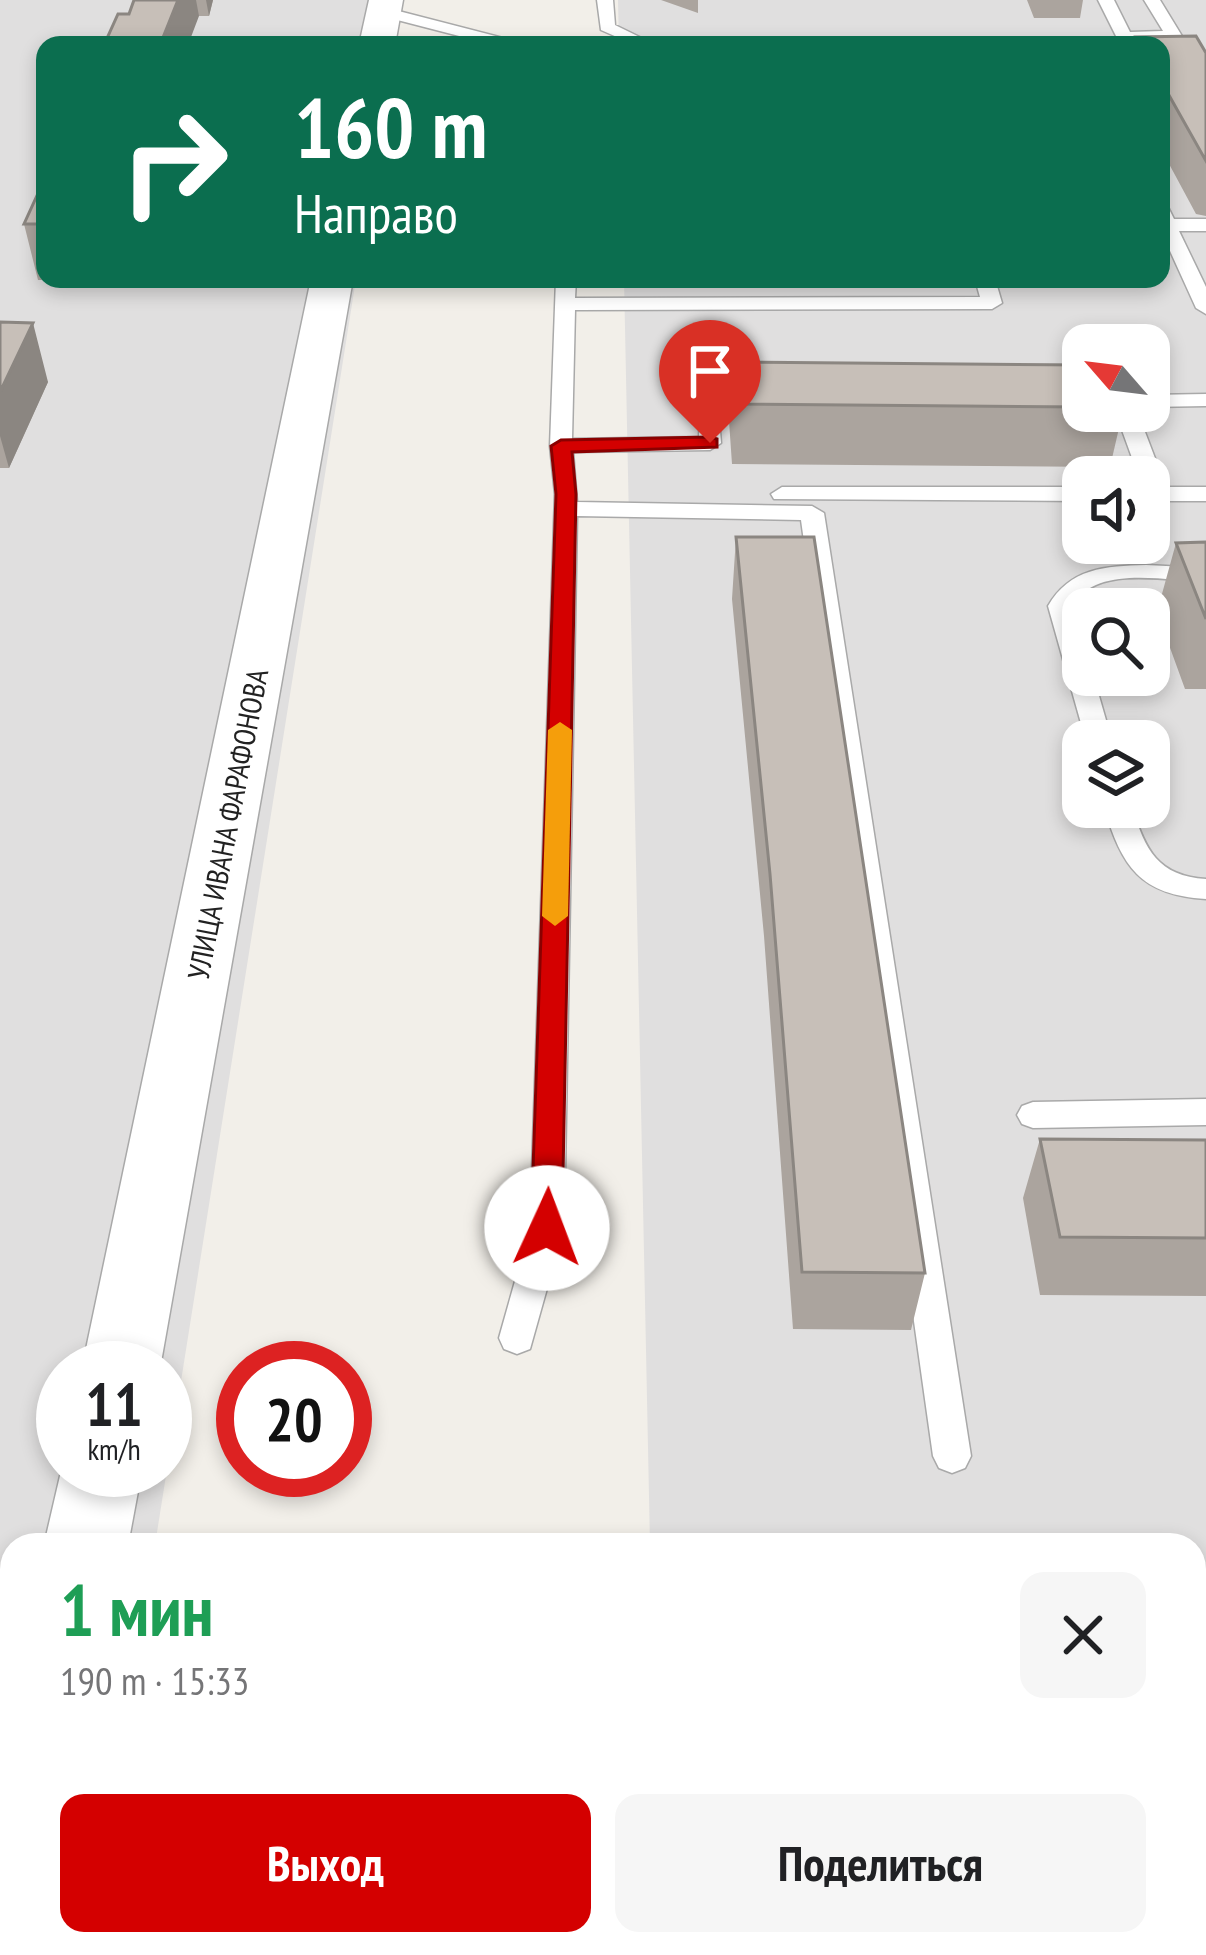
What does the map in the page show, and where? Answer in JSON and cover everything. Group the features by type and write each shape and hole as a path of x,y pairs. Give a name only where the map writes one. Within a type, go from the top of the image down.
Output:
{"street":[{"name":"УЛИЦА ИВАНА ФАРАФОНОВА","path":"126,1341 330,288"},
{"path":"88,1533 95,1497"}],"lane":[{"path":"605,0 607,27 628,36"},
{"path":"1106,0 1124,36"},
{"path":"1152,0 1177,45"},
{"path":"382,19 468,36"},
{"path":"1170,221 1206,225"},
{"path":"1170,234 1206,308"},
{"path":"517,1338 547,1228 566,502 561,446 566,288"},
{"path":"565,304 992,304 988,288"},
{"path":"1170,401 1206,400"},
{"path":"561,446 710,443 708,412 805,407"},
{"path":"566,502 1062,494"},
{"path":"1170,494 1206,494"},
{"path":"566,502 812,513 952,1456"},
{"path":"1093,720 1060,606 1064,593 1087,578 1105,575 1206,575"},
{"path":"1124,828 1130,848 1150,874 1180,889 1206,889"},
{"path":"1033,1115 1206,1112"}],"shaded area":[{"path":"0,0 400,0 394,36 36,36 36,288 355,288 187,1341 36,1341 36,1497 163,1497 157,1533 0,1533"},
{"path":"618,0 1206,0 1206,1533 650,1533 624,288 1170,288 1170,36 619,36"}],"building":[{"path":"134,0 178,0 164,36 108,36 118,14 129,14"},
{"path":"1170,36 1196,36 1206,53 1206,161 1170,97"},
{"path":"36,198 36,224 24,224"},
{"path":"0,322 33,323 0,392"},
{"path":"733,362 1062,365 1062,407 735,404"},
{"path":"736,537 814,537 925,1273 802,1272 770,874"},
{"path":"1206,542 1206,619 1176,543"},
{"path":"1040,1139 1206,1140 1206,1238 1060,1237"}],"slow traffic":[{"path":"555,916 560,730"}],"route":[{"path":"547,1228 566,494 561,446 710,443"}]}
